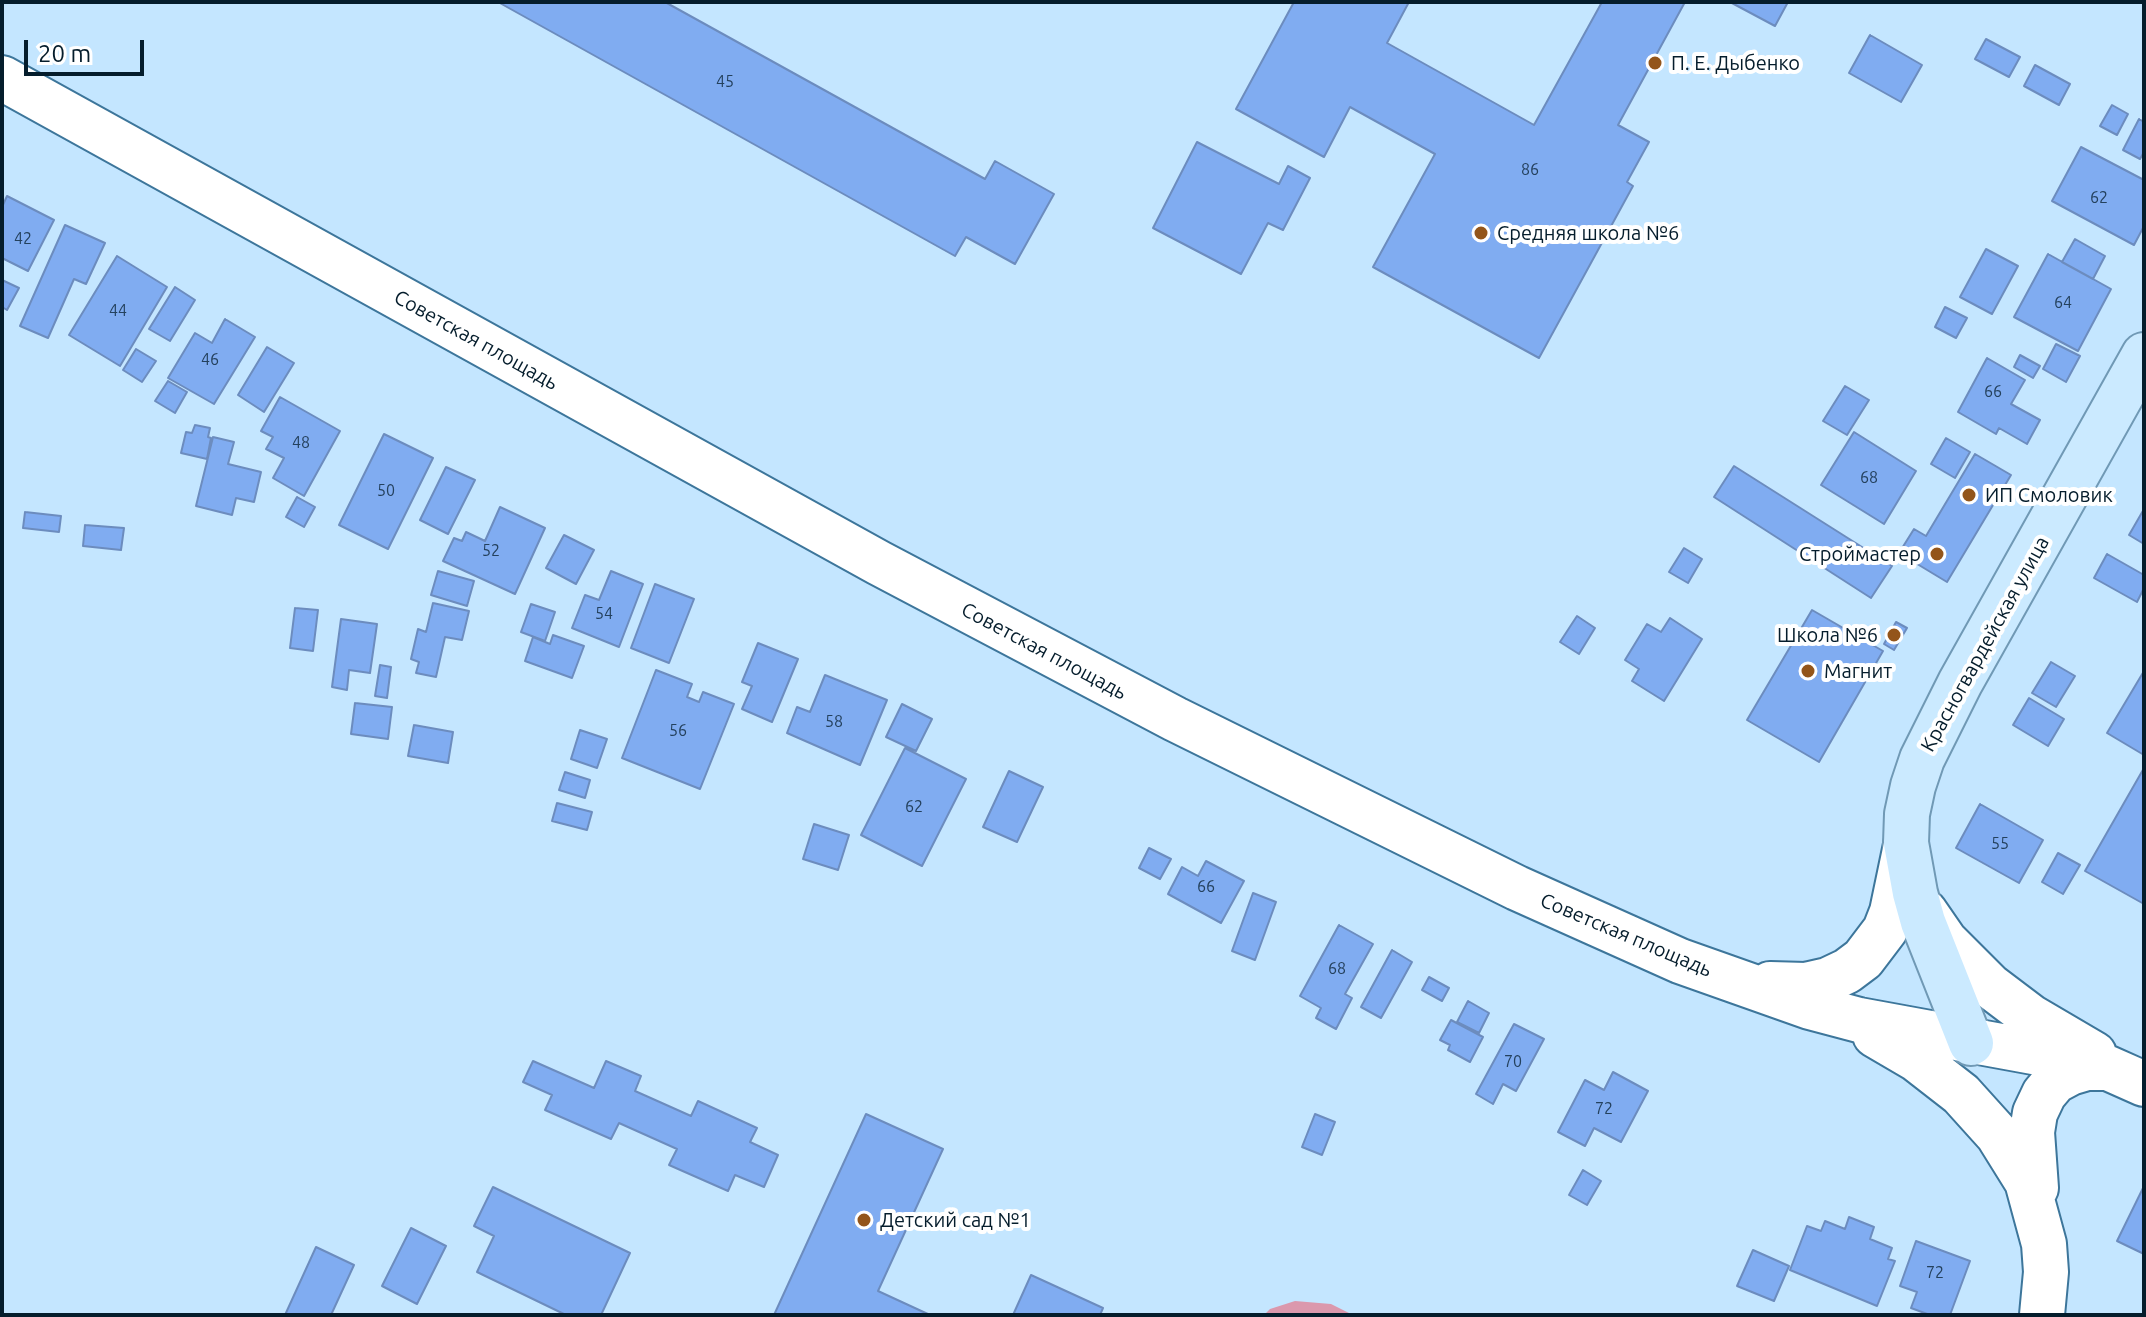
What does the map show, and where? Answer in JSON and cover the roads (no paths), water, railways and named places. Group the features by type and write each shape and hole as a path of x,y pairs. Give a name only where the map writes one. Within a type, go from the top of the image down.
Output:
{"main road":[{"name":"Красногвардейская улица","path":"1971,1043 1923,922 1915,893 1906,843 1907,814 1913,786 1937,727 2144,355"}],"street":[{"name":"Советская площадь","path":"2,78 879,563 1135,699 1517,888 1623,936 1810,1007 2126,1076"},
{"path":"1717,974 1754,982 1792,985 1828,980 1847,971 1863,959 1885,930 1898,890 1906,843"},
{"path":"1915,893 1945,941 1990,986 2031,1017 2126,1076"},
{"path":"1810,1007 1889,1041 1961,1094 1998,1135 2036,1204"},
{"name":"Красногвардейская улица","path":"1971,1043 2018,1150 2036,1204 2046,1272 2042,1315"},
{"path":"2036,1204 2032,1132 2035,1113 2044,1094 2055,1081 2087,1068 2126,1076"}],"place":[{"name":"П. Е. Дыбенко","path":"1655,63"},
{"name":"Средняя школа №6","path":"1481,233"},
{"name":"ИП Смоловик","path":"1969,495"},
{"name":"Строймастер","path":"1937,554"},
{"name":"Школа №6","path":"1894,635"},
{"name":"Магнит","path":"1808,671"},
{"name":"Детский сад №1","path":"864,1220"}]}
